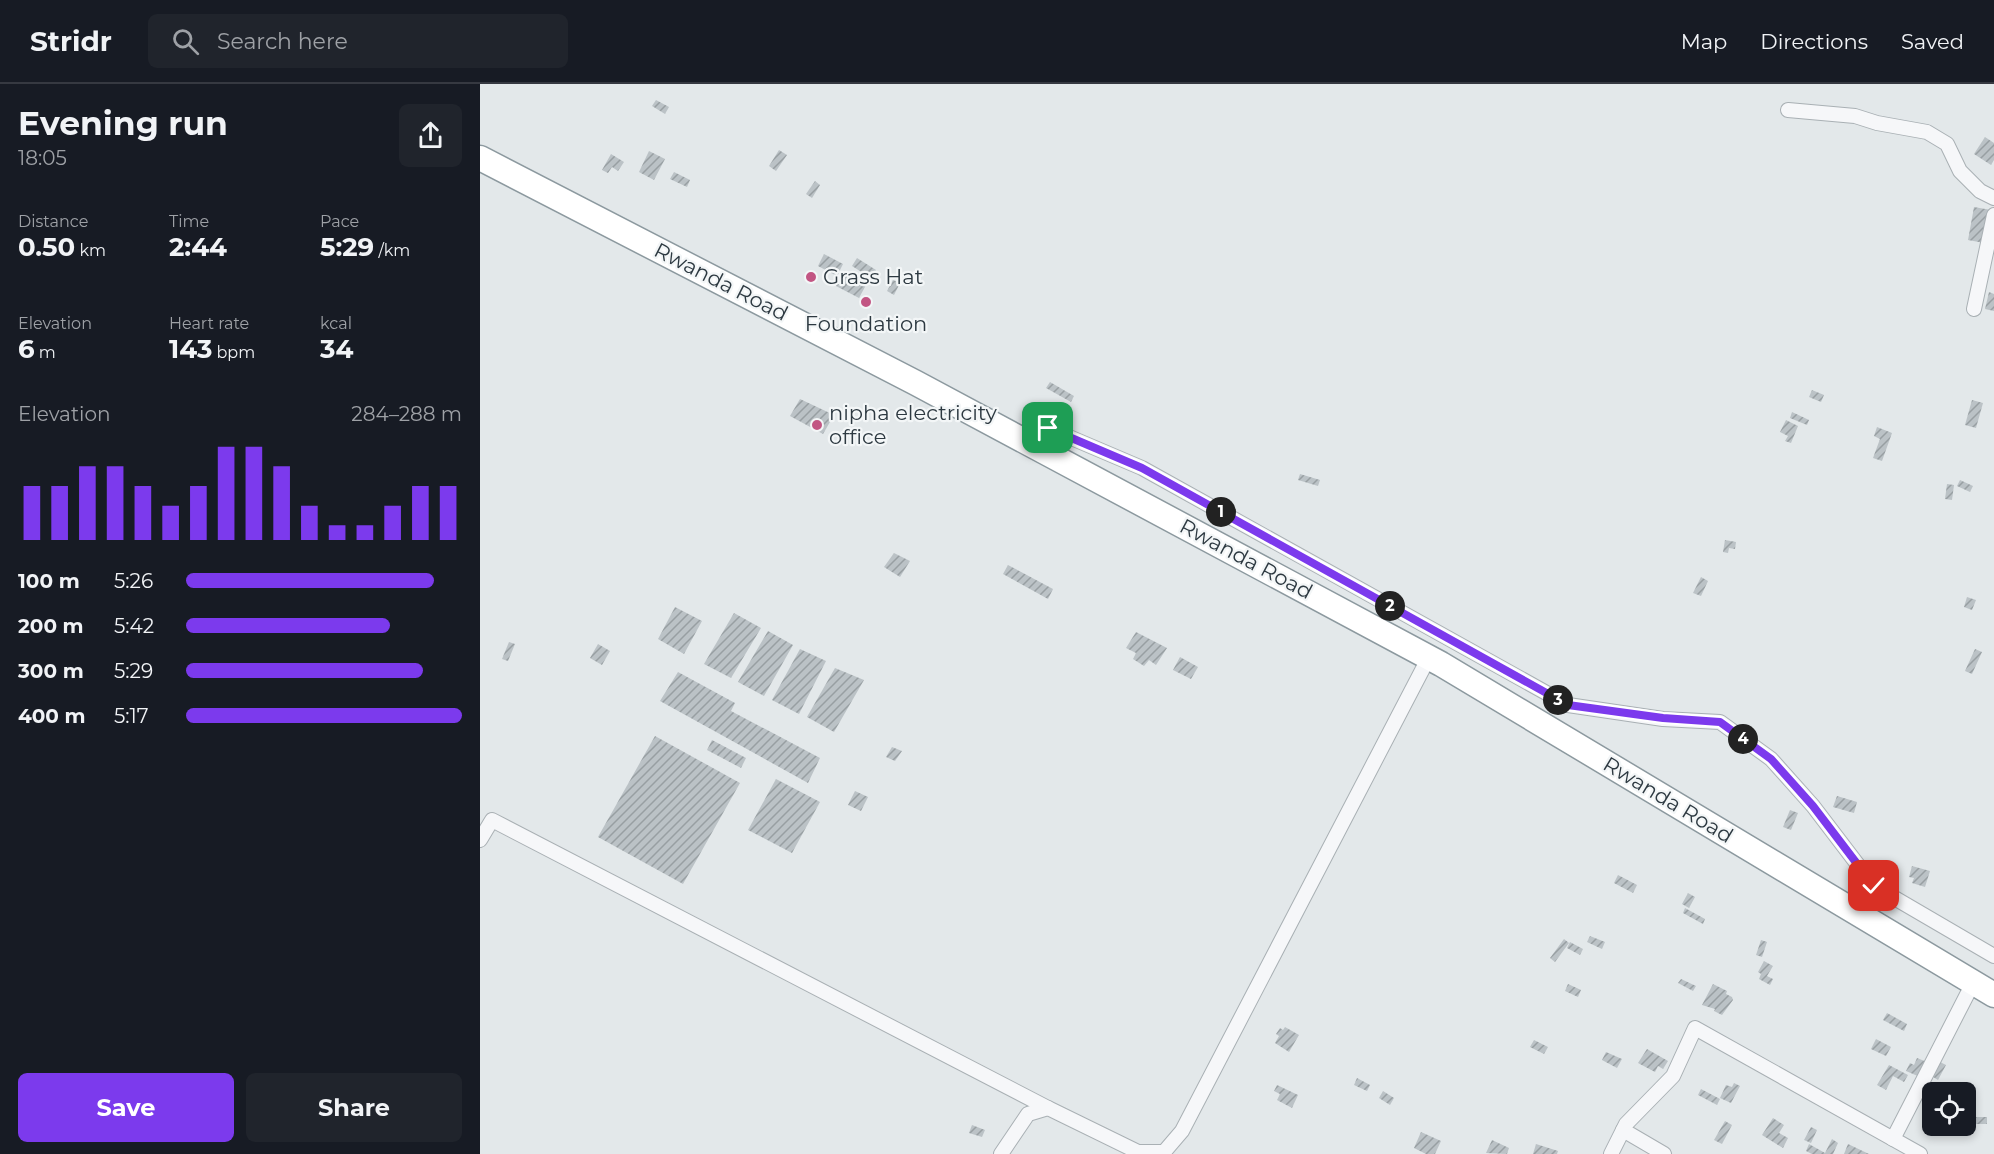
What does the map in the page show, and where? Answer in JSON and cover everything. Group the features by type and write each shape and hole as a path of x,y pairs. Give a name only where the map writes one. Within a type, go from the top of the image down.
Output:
{"highway":[{"name":"Rwanda Road","path":"480,158 905,378 1429,657 1994,994"}],"street":[{"path":"1788,110 1855,116 1877,123 1927,132 1947,144 1960,171 1980,191 1994,198"},
{"path":"1974,309 1994,215"},
{"path":"1048,428 1142,468 1568,705 1663,718 1720,722 1771,759 1813,806 1874,886 1994,956"},
{"path":"480,840 492,820 1048,1108 1138,1152 1164,1152 1182,1131 1429,657"},
{"path":"1893,1139 1973,983"},
{"path":"1611,1154 1626,1124 1673,1076 1695,1028 1920,1154"},
{"path":"1001,1154 1028,1114 1048,1108"},
{"path":"1623,1130 1664,1154"}],"building":[{"path":"656,100 669,107 665,114 652,106"},
{"path":"1985,137 1994,143 1994,160 1991,165 1974,154"},
{"path":"779,150 787,155 776,171 769,166"},
{"path":"649,151 665,159 654,180 639,172"},
{"path":"611,154 624,162 618,171 612,167 608,173 602,170"},
{"path":"674,172 690,180 687,187 670,179"},
{"path":"815,181 820,185 812,198 806,194"},
{"path":"1974,207 1991,210 1984,243 1968,240"},
{"path":"824,254 843,264 837,276 818,266"},
{"path":"857,258 876,270 871,278 852,266"},
{"path":"843,273 866,285 859,298 836,286"},
{"path":"893,280 900,283 894,295 887,291"},
{"path":"1989,292 1994,294 1994,311 1985,309"},
{"path":"1050,382 1074,396 1071,402 1046,388"},
{"path":"1812,390 1824,395 1821,402 1809,397"},
{"name":"nipha electricity office","path":"800,399 834,415 823,434 790,416"},
{"path":"1972,400 1983,403 1976,428 1965,425"},
{"path":"1792,412 1809,420 1807,425 1790,418"},
{"path":"1786,420 1798,426 1791,443 1785,441 1788,436 1780,432"},
{"path":"1877,427 1892,433 1882,461 1873,458 1880,439 1874,436"},
{"path":"1300,474 1320,480 1318,486 1298,480"},
{"path":"1960,480 1973,486 1970,492 1957,486"},
{"path":"1947,484 1954,485 1952,500 1945,499"},
{"path":"1725,540 1736,542 1735,549 1729,548 1728,553 1723,552"},
{"path":"894,553 910,561 900,577 884,567"},
{"path":"1008,565 1053,589 1048,599 1003,574"},
{"path":"1701,577 1708,581 1701,596 1693,593"},
{"path":"1967,597 1976,600 1972,610 1964,607"},
{"path":"675,607 702,621 684,654 658,639"},
{"path":"734,613 761,628 731,678 704,664"},
{"path":"768,631 793,645 764,696 738,682"},
{"path":"1136,632 1167,648 1156,665 1149,660 1144,666 1133,659 1136,653 1126,648"},
{"path":"509,642 515,644 508,661 502,659"},
{"path":"598,644 610,651 602,665 590,658"},
{"path":"800,649 826,661 799,714 772,700"},
{"path":"1975,649 1982,652 1972,674 1965,671"},
{"path":"1180,657 1198,667 1191,679 1173,670"},
{"path":"835,668 864,680 834,732 807,717"},
{"path":"678,672 735,703 731,711 820,758 808,783 660,701"},
{"path":"655,736 740,783 683,884 598,837"},
{"path":"712,740 746,758 741,768 707,750"},
{"path":"892,747 902,751 895,761 886,757"},
{"path":"776,779 820,802 792,853 748,830"},
{"path":"855,791 868,797 861,811 848,805"},
{"path":"1837,796 1857,802 1854,813 1833,807"},
{"path":"1790,810 1798,813 1791,830 1783,827"},
{"path":"1912,866 1930,871 1925,887 1912,883 1914,878 1909,877"},
{"path":"1618,875 1637,885 1633,893 1614,883"},
{"path":"1688,893 1695,897 1689,908 1682,904"},
{"path":"1685,908 1705,919 1703,924 1683,913"},
{"path":"1590,936 1605,942 1602,949 1587,942"},
{"path":"1564,939 1569,943 1555,962 1550,958"},
{"path":"1761,940 1767,942 1762,957 1756,955"},
{"path":"1570,942 1583,949 1580,955 1567,948"},
{"path":"1764,961 1773,966 1767,976 1773,979 1770,985 1759,979 1761,974 1758,972"},
{"path":"1681,979 1696,986 1693,991 1678,983"},
{"path":"1568,984 1581,990 1578,997 1565,991"},
{"path":"1713,984 1727,991 1726,994 1733,1000 1722,1015 1714,1011 1715,1009 1702,1005"},
{"path":"1887,1013 1907,1024 1904,1031 1883,1020"},
{"path":"1285,1027 1299,1035 1289,1052 1275,1043 1279,1036 1276,1034 1280,1028 1283,1030"},
{"path":"1876,1039 1891,1047 1886,1056 1871,1049"},
{"path":"1534,1040 1548,1047 1544,1054 1530,1047"},
{"path":"1647,1049 1668,1061 1663,1069 1658,1066 1655,1072 1638,1063"},
{"path":"1606,1052 1622,1059 1617,1068 1602,1060"},
{"path":"1917,1058 1927,1062 1920,1077 1906,1071 1910,1063 1914,1065"},
{"path":"1938,1061 1946,1065 1938,1080 1930,1075"},
{"path":"1889,1065 1908,1075 1904,1082 1893,1076 1886,1090 1877,1085"},
{"path":"1357,1078 1370,1085 1367,1091 1354,1085"},
{"path":"1734,1083 1740,1086 1731,1103 1720,1098 1726,1085 1732,1087"},
{"path":"1277,1085 1298,1095 1292,1108 1277,1100 1280,1094 1274,1091"},
{"path":"1701,1089 1720,1099 1717,1105 1698,1095"},
{"path":"1383,1091 1394,1098 1390,1105 1379,1098"},
{"path":"1976,1117 1987,1117 1987,1124 1976,1124"},
{"path":"1773,1118 1784,1125 1779,1133 1788,1138 1783,1148 1762,1135"},
{"path":"1725,1121 1732,1125 1722,1144 1714,1140"},
{"path":"972,1125 985,1130 982,1137 969,1133"},
{"path":"1811,1127 1817,1130 1811,1143 1804,1140"},
{"path":"1421,1132 1441,1141 1435,1154 1426,1154 1414,1148"},
{"path":"1832,1139 1838,1143 1833,1154 1812,1154 1806,1151 1809,1144 1825,1153"},
{"path":"1492,1140 1509,1148 1507,1154 1486,1153"},
{"path":"1536,1144 1558,1151 1557,1154 1533,1154"},
{"path":"1848,1144 1869,1154 1844,1154"}],"place":[{"name":"Grass Hat","path":"811,277"},
{"name":"Foundation","path":"866,302"},
{"name":"nipha electricity office","path":"817,425"}],"route":[{"path":"1048,428 1142,468 1568,705 1663,718 1720,722 1771,759 1813,806 1874,886"}]}
